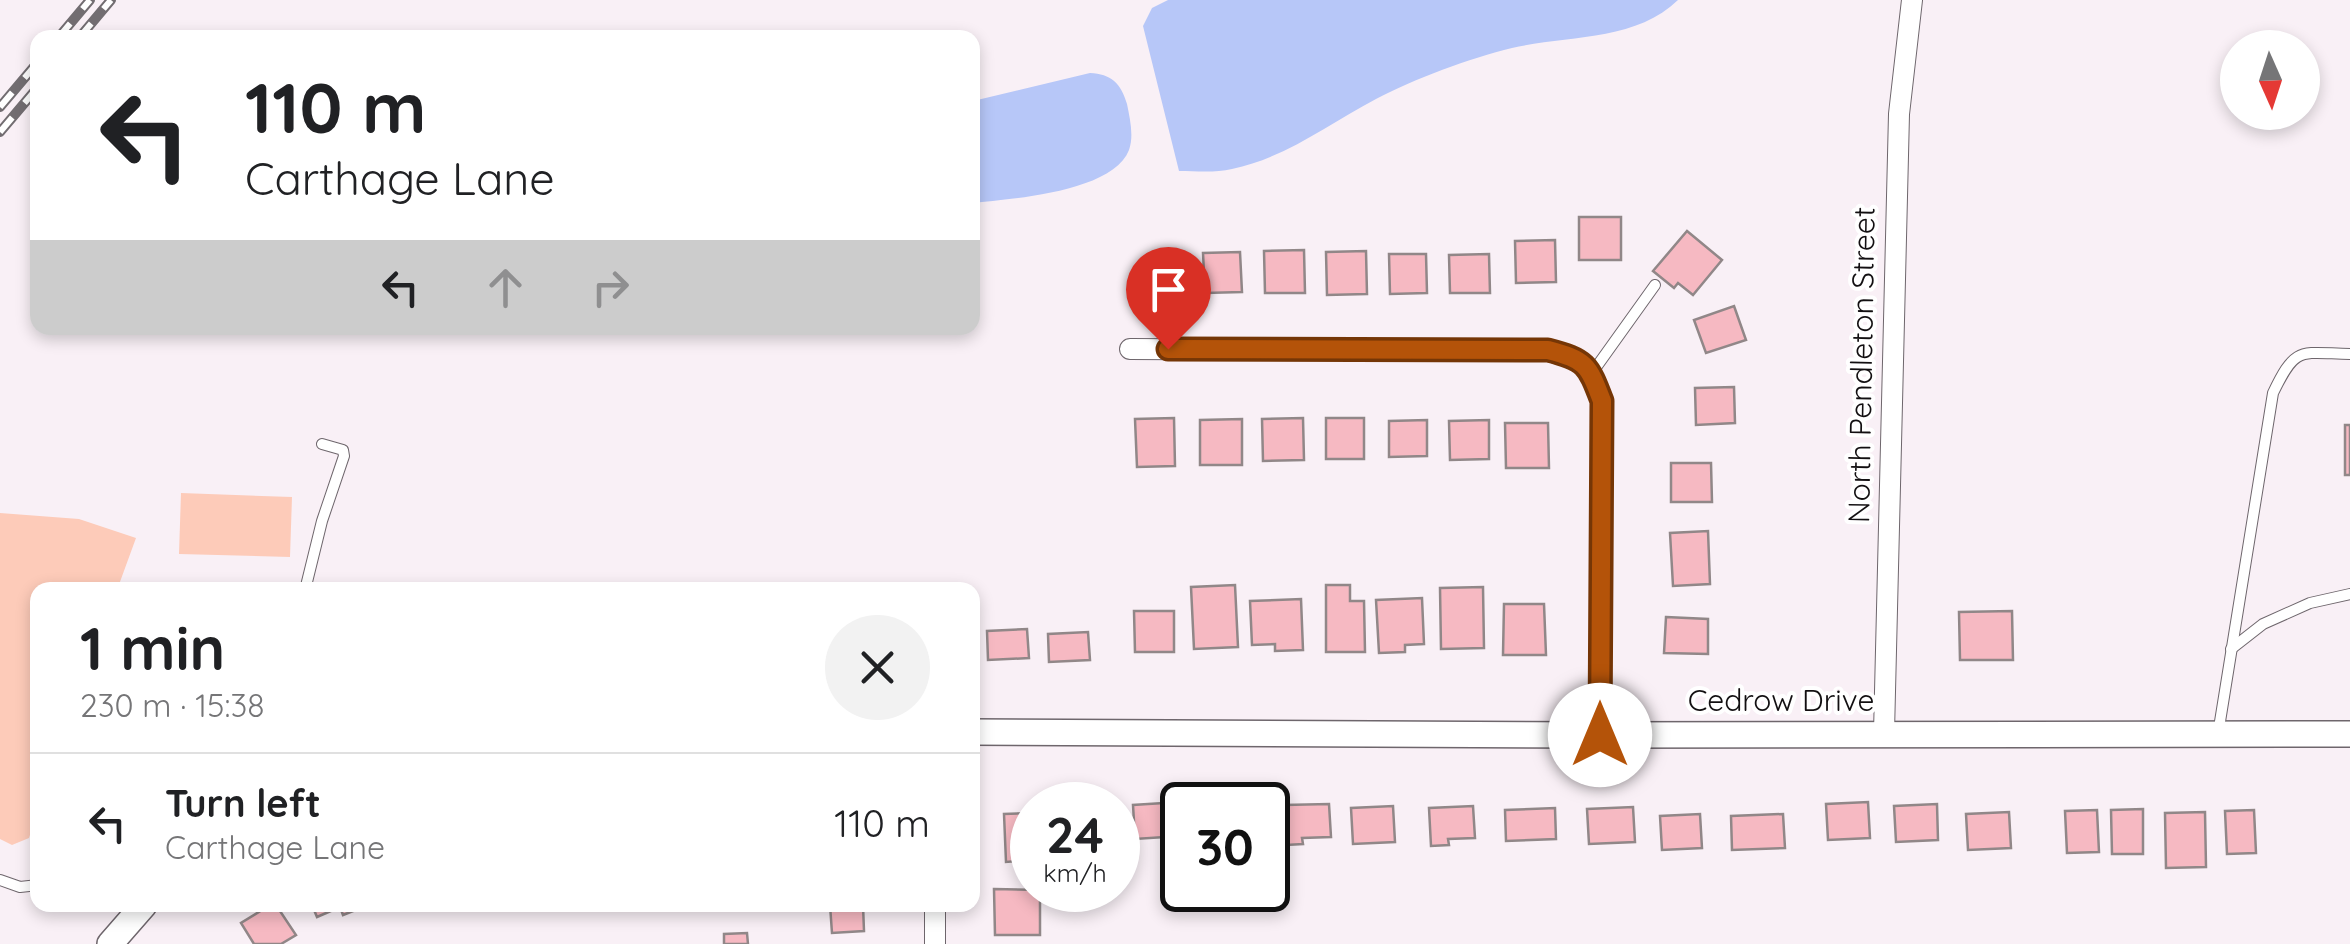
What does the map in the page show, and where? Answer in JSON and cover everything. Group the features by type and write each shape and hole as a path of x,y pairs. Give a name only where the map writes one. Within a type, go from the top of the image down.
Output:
{"street":[{"name":"North Pendleton Street","path":"1884,733 1898,114 1912,0"},
{"path":"1130,349 1548,350 1577,358 1592,373 1602,401 1600,735"},
{"name":"Cedrow Drive","path":"980,732 2350,734"},
{"path":"110,944 138,912"},
{"path":"935,912 936,944"}],"lane":[{"path":"1592,373 1655,286"},
{"path":"2218,734 2274,393 2286,365 2303,353 2350,354"},
{"path":"307,582 344,456 344,450 322,444"},
{"path":"2231,649 2263,624 2310,603 2350,594"},
{"path":"0,880 30,886"}],"shaded area":[{"path":"181,493 292,497 290,557 179,554"},
{"path":"0,513 79,519 136,538 120,582 30,582 30,835 12,845 0,839"}],"water":[{"path":"1168,0 1678,0 1661,14 1621,30 1512,48 1442,70 1376,99 1270,157 1232,169 1206,172 1179,171 1143,26 1152,8"},
{"path":"1090,73 1104,75 1122,90 1127,104 1129,150 1119,164 1083,184 980,202 980,99"}],"building":[{"path":"1579,217 1621,217 1621,260 1579,260"},
{"path":"1687,231 1722,260 1693,295 1678,283 1674,288 1653,271"},
{"path":"1555,240 1556,282 1516,283 1515,241"},
{"path":"1304,250 1305,293 1265,293 1264,251"},
{"path":"1366,251 1367,294 1327,295 1326,252"},
{"path":"1240,252 1242,292 1205,293 1203,253"},
{"path":"1180,253 1181,290 1150,291 1149,254"},
{"path":"1389,254 1426,254 1427,293 1390,294"},
{"path":"1489,254 1490,293 1450,293 1449,255"},
{"path":"1734,306 1746,340 1706,353 1694,320"},
{"path":"1734,387 1735,423 1696,425 1695,388"},
{"path":"1174,418 1175,466 1137,467 1135,419"},
{"path":"1303,418 1304,460 1263,461 1262,419"},
{"path":"1326,418 1364,418 1364,459 1326,459"},
{"path":"1242,419 1242,465 1200,465 1200,420"},
{"path":"1427,420 1427,456 1389,457 1389,421"},
{"path":"1489,420 1489,459 1450,460 1449,421"},
{"path":"1505,423 1548,423 1549,468 1506,468"},
{"path":"2345,425 2350,425 2350,475 2345,475"},
{"path":"1671,463 1711,463 1712,502 1671,502"},
{"path":"1708,531 1710,584 1673,586 1670,533"},
{"path":"1235,585 1238,647 1194,649 1191,587"},
{"path":"1326,585 1350,585 1350,601 1364,601 1365,652 1326,652"},
{"path":"1483,587 1484,648 1441,649 1440,588"},
{"path":"1422,598 1424,644 1405,645 1405,652 1379,653 1376,600"},
{"path":"1301,599 1303,650 1275,651 1275,644 1252,645 1250,601"},
{"path":"1504,604 1544,604 1546,655 1503,655"},
{"path":"1134,611 1174,611 1174,652 1135,652"},
{"path":"2012,611 2013,660 1960,660 1959,612"},
{"path":"1666,617 1708,619 1708,654 1664,653"},
{"path":"1027,629 1029,658 988,660 987,631"},
{"path":"1088,632 1090,660 1049,662 1048,634"},
{"path":"1868,802 1870,838 1828,840 1826,804"},
{"path":"1160,803 1160,837 1140,839 1140,805"},
{"path":"1329,804 1331,837 1302,838 1303,844 1290,845 1290,805"},
{"path":"1937,804 1938,840 1896,842 1894,806"},
{"path":"1393,806 1395,842 1353,844 1351,808"},
{"path":"1473,806 1475,838 1448,839 1449,845 1431,846 1429,808"},
{"path":"1633,807 1635,842 1589,844 1587,809"},
{"path":"1555,808 1556,839 1506,841 1505,810"},
{"path":"2143,809 2143,854 2112,854 2111,810"},
{"path":"2097,810 2099,852 2067,853 2065,811"},
{"path":"2254,810 2256,853 2227,854 2225,811"},
{"path":"2009,812 2011,848 1968,850 1966,814"},
{"path":"2205,812 2206,867 2166,868 2165,813"},
{"path":"1004,814 1010,814 1010,862 1006,862"},
{"path":"1700,814 1702,848 1662,850 1660,816"},
{"path":"1783,814 1785,848 1732,850 1731,816"},
{"path":"994,889 1010,889 1010,912 1040,912 1040,935 995,935"},
{"path":"259,912 281,912 296,935 281,944 254,944 241,923"},
{"path":"830,912 863,912 864,931 832,933"},
{"path":"747,933 748,944 724,944 724,934"}],"railway":[{"path":"65,30 90,0"},
{"path":"86,30 111,0"},
{"path":"0,107 30,71"},
{"path":"0,132 30,96"}],"route":[{"path":"1168,349 1548,350 1577,358 1592,373 1602,401 1600,735"}]}
